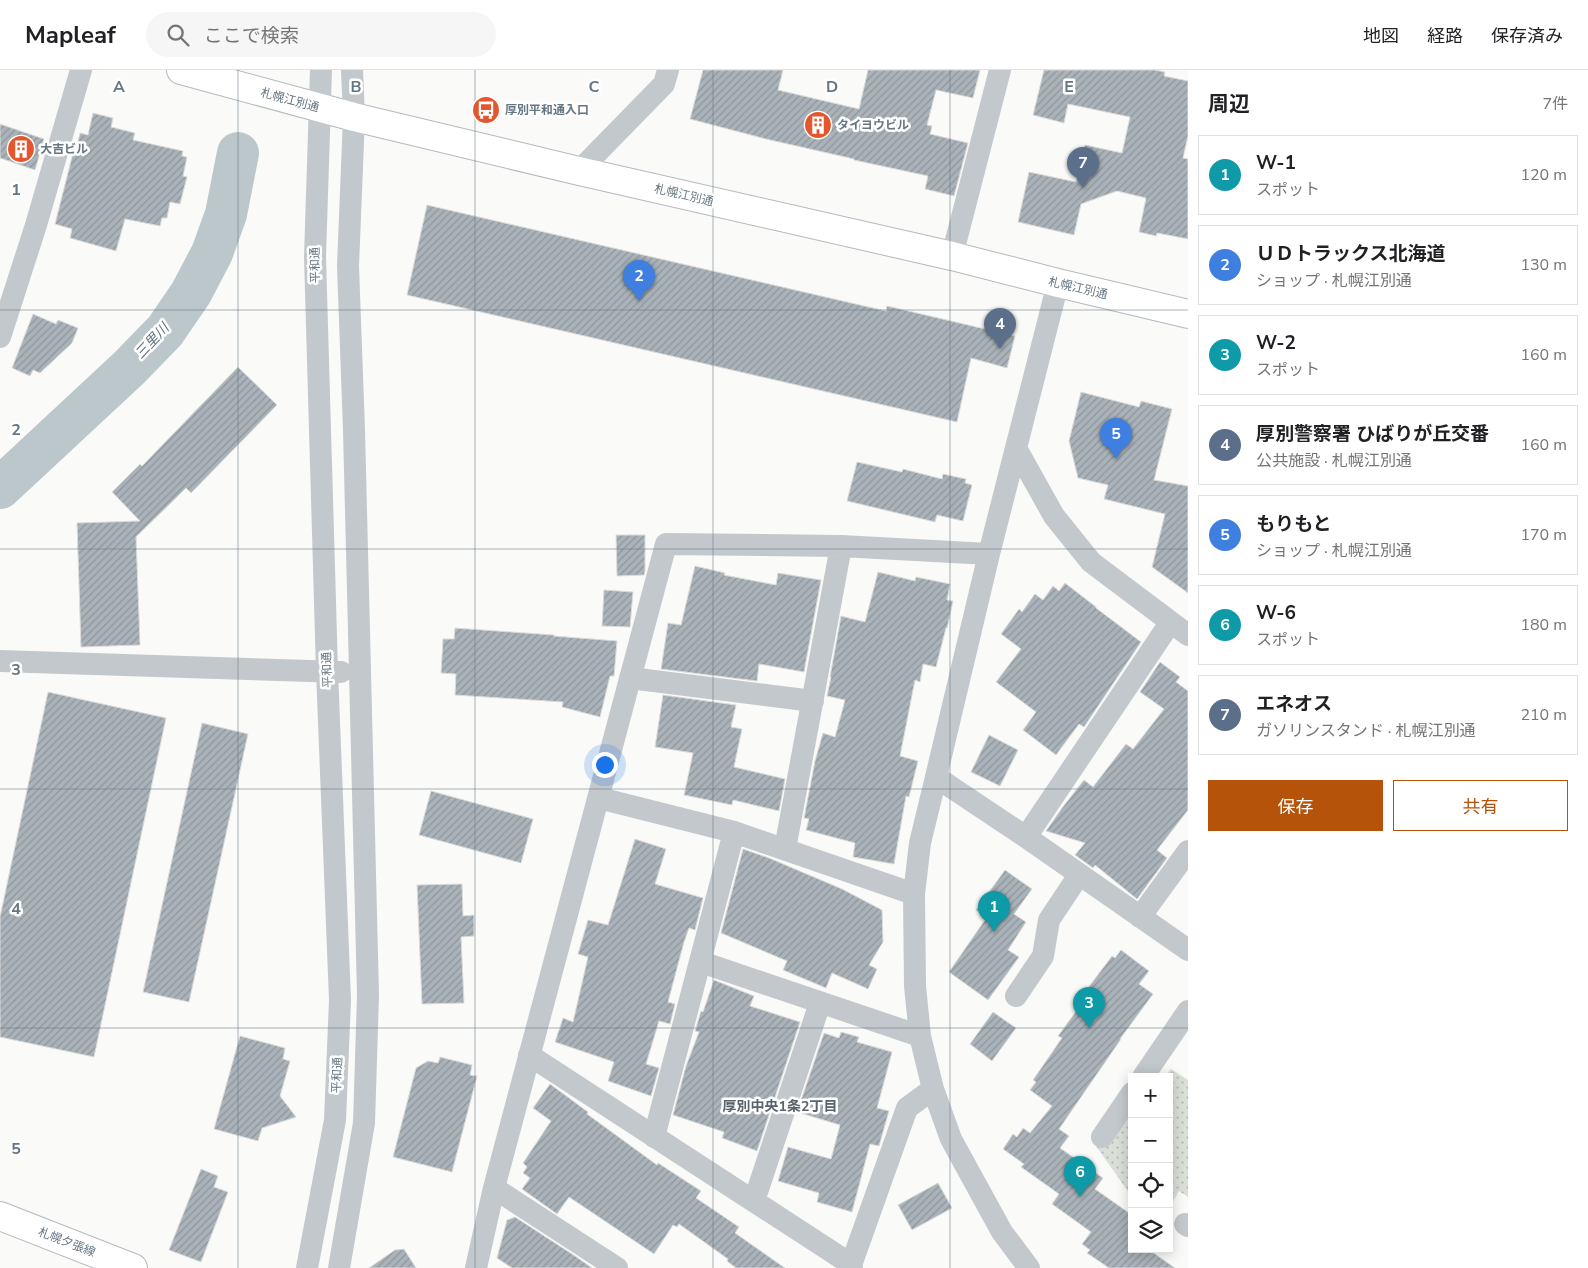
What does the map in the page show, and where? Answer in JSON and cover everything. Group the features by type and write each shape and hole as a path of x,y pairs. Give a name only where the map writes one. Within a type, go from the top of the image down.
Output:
{"main road":[{"name":"札幌江別通","path":"181,70 320,109 579,171 952,256 1188,314"},
{"name":"札幌夕張線","path":"0,1216 134,1268"}],"street":[{"path":"0,338 36,225 81,70"},
{"name":"平和通","path":"307,1268 335,1120 340,1000 327,671 315,257 321,70"},
{"path":"340,1268 364,1123 368,995 354,430 348,266 354,117 352,70"},
{"path":"579,171 664,84 668,70"},
{"path":"952,256 1000,70"},
{"path":"1029,1268 1002,1232 951,1139 933,1089 920,1036 915,986 914,894 920,843 989,554 1058,283"},
{"path":"1016,450 1054,516 1091,562 1179,629 1026,837"},
{"path":"476,1268 494,1188 666,544 841,546 989,554"},
{"path":"785,849 841,546"},
{"path":"0,661 360,672"},
{"path":"630,678 812,701"},
{"path":"936,777 1188,950"},
{"path":"599,798 734,832 914,894"},
{"path":"654,1136 734,832"},
{"path":"1140,917 1188,851"},
{"path":"1016,996 1043,956 1049,920 1079,875"},
{"path":"701,962 920,1036"},
{"path":"754,1201 820,1003"},
{"path":"1146,1073 1188,1011"},
{"path":"529,1055 851,1266 907,1108 933,1089"},
{"path":"1102,1137 1128,1099"},
{"path":"494,1188 617,1268"}],"shaded area":[{"path":"1171,1069 1188,1080 1188,1197 1179,1191 1173,1201 1173,1073 1168,1073"},
{"path":"1128,1118 1128,1191 1096,1146"}],"building":[{"path":"703,70 783,70 778,90 859,109 868,70 980,70 973,98 936,90 927,125 932,126 930,134 968,143 954,196 925,189 928,176 766,139 690,119"},
{"path":"1044,70 1155,70 1165,72 1164,76 1188,81 1188,136 1183,158 1188,159 1188,239 1157,233 1156,236 1139,232 1146,198 1117,191 1081,204 1074,235 1018,222 1029,172 1076,182 1085,145 1122,153 1130,117 1068,104 1064,123 1033,115"},
{"path":"93,113 113,118 111,127 135,133 133,140 183,151 182,156 187,157 183,176 187,177 180,204 170,202 167,218 162,218 160,226 125,219 116,251 70,238 72,229 55,224 74,149 76,150 80,133 88,135"},
{"name":"大吉ビル","path":"0,124 44,139 35,170 0,158"},
{"path":"427,205 886,311 887,306 1015,336 1007,368 971,358 957,422 407,295"},
{"path":"33,314 56,324 58,320 78,328 72,343 40,373 33,370 30,376 12,368"},
{"path":"238,367 277,405 191,493 186,488 136,537 140,645 81,647 77,523 140,521 112,492 140,464 142,466"},
{"path":"1081,392 1139,407 1141,401 1172,409 1154,480 1188,486 1188,593 1152,567 1165,514 1104,499 1108,485 1078,478 1069,441"},
{"path":"857,462 902,472 903,469 942,479 943,474 966,479 965,483 972,485 963,521 937,515 935,522 847,501"},
{"path":"616,535 645,535 644,575 617,576"},
{"path":"695,566 725,573 724,575 776,585 778,573 821,580 804,672 759,664 757,681 661,669 668,623 681,625"},
{"path":"878,572 915,581 916,577 950,584 947,600 953,601 936,667 923,664 920,682 915,680 900,756 918,761 909,797 906,796 894,864 853,857 855,843 806,830 809,819 804,818 815,761 823,733 835,737 845,700 827,696 841,616 865,622"},
{"path":"1065,583 1141,642 1084,727 1079,724 1056,755 1023,730 1036,712 996,682 1021,649 1001,634 1019,609 1022,612 1035,594 1043,600 1053,586 1059,591"},
{"path":"604,590 633,592 630,627 602,626"},
{"path":"455,628 617,641 614,676 610,676 600,717 562,707 563,702 455,695 456,674 441,673 443,639 454,639"},
{"path":"1160,662 1180,677 1176,682 1188,691 1188,810 1157,850 1167,858 1137,899 1095,865 1093,868 1075,855 1085,843 1046,831 1084,780 1093,787 1126,744 1133,749 1164,709 1140,692"},
{"path":"48,692 166,718 94,1057 0,1037 0,917"},
{"path":"663,695 736,705 731,727 742,729 734,767 785,779 779,811 733,800 732,805 684,795 693,753 655,747"},
{"path":"202,723 248,734 189,1002 143,992"},
{"path":"989,735 1018,750 1000,786 971,772"},
{"path":"431,791 533,819 521,863 419,835"},
{"path":"635,839 666,849 655,884 703,898 695,930 689,928 684,942 668,1002 675,1004 670,1024 659,1021 646,1064 659,1068 651,1096 608,1081 614,1062 555,1042 563,1018 573,1022 588,957 578,954 588,920 608,925"},
{"path":"743,849 842,889 882,910 883,942 869,965 877,969 868,989 832,973 826,988 783,970 787,961 721,933"},
{"path":"1005,870 1032,889 1014,914 1026,922 1008,950 1019,957 988,1000 949,972 987,917 976,910"},
{"path":"462,884 463,916 474,915 474,936 461,937 464,1003 422,1004 417,885"},
{"path":"1121,950 1149,971 1139,984 1153,994 1059,1129 1069,1136 1060,1148 1103,1178 1095,1189 1128,1212 1128,1253 1154,1253 1175,1268 1109,1268 1087,1253 1090,1250 1082,1244 1091,1232 1052,1204 1059,1194 1021,1167 1024,1164 1003,1149 1013,1134 1017,1137 1023,1128 1030,1133 1052,1106 1030,1090 1036,1082 1033,1080 1062,1038 1058,1036 1091,991 1088,988 1112,956 1115,958"},
{"path":"714,980 754,996 750,1006 800,1022 757,1151 722,1138 724,1132 673,1115 686,1066 699,1032 695,1031 701,1011 703,1012"},
{"path":"993,1012 1016,1028 992,1061 970,1044"},
{"path":"841,1032 859,1037 857,1042 892,1052 877,1108 889,1111 879,1146 870,1144 852,1212 817,1202 819,1193 778,1181 788,1147 831,1159 840,1125 797,1112 824,1033 839,1038"},
{"path":"240,1036 285,1048 283,1059 290,1061 280,1096 296,1117 262,1128 258,1141 214,1129"},
{"path":"440,1057 472,1065 470,1075 477,1076 452,1172 393,1157 416,1068 428,1061 438,1063"},
{"path":"550,1084 588,1112 587,1114 657,1165 658,1163 701,1191 696,1198 739,1227 735,1233 785,1268 736,1268 727,1261 728,1259 679,1224 677,1227 673,1225 654,1254 569,1197 557,1214 522,1189 530,1178 523,1173 527,1167 523,1163 551,1121 533,1108"},
{"path":"201,1169 218,1176 214,1187 228,1192 201,1262 169,1250"},
{"path":"938,1183 952,1208 912,1230 898,1205"},
{"path":"515,1217 592,1268 512,1268 497,1258 507,1220"},
{"path":"404,1249 416,1268 369,1268 395,1250"}],"waterway":[{"name":"三里川","path":"0,488 129,368 165,331 191,293 212,253 226,214 238,153"}],"place":[{"name":"厚別平和通入口","path":"486,110"},
{"name":"タイヨウビル","path":"818,125"},
{"name":"大吉ビル","path":"21,149"},
{"name":"エネオス","path":"1083,188"},
{"name":"ＵＤトラックス北海道","path":"639,301"},
{"name":"厚別警察署 ひばりが丘交番","path":"1000,349"},
{"name":"もりもと","path":"1116,459"},
{"name":"W-1","path":"994,932"},
{"name":"W-2","path":"1089,1028"},
{"name":"W-6","path":"1080,1197"}],"district":[{"name":"厚別中央1条2丁目","path":"780,1106"}]}
